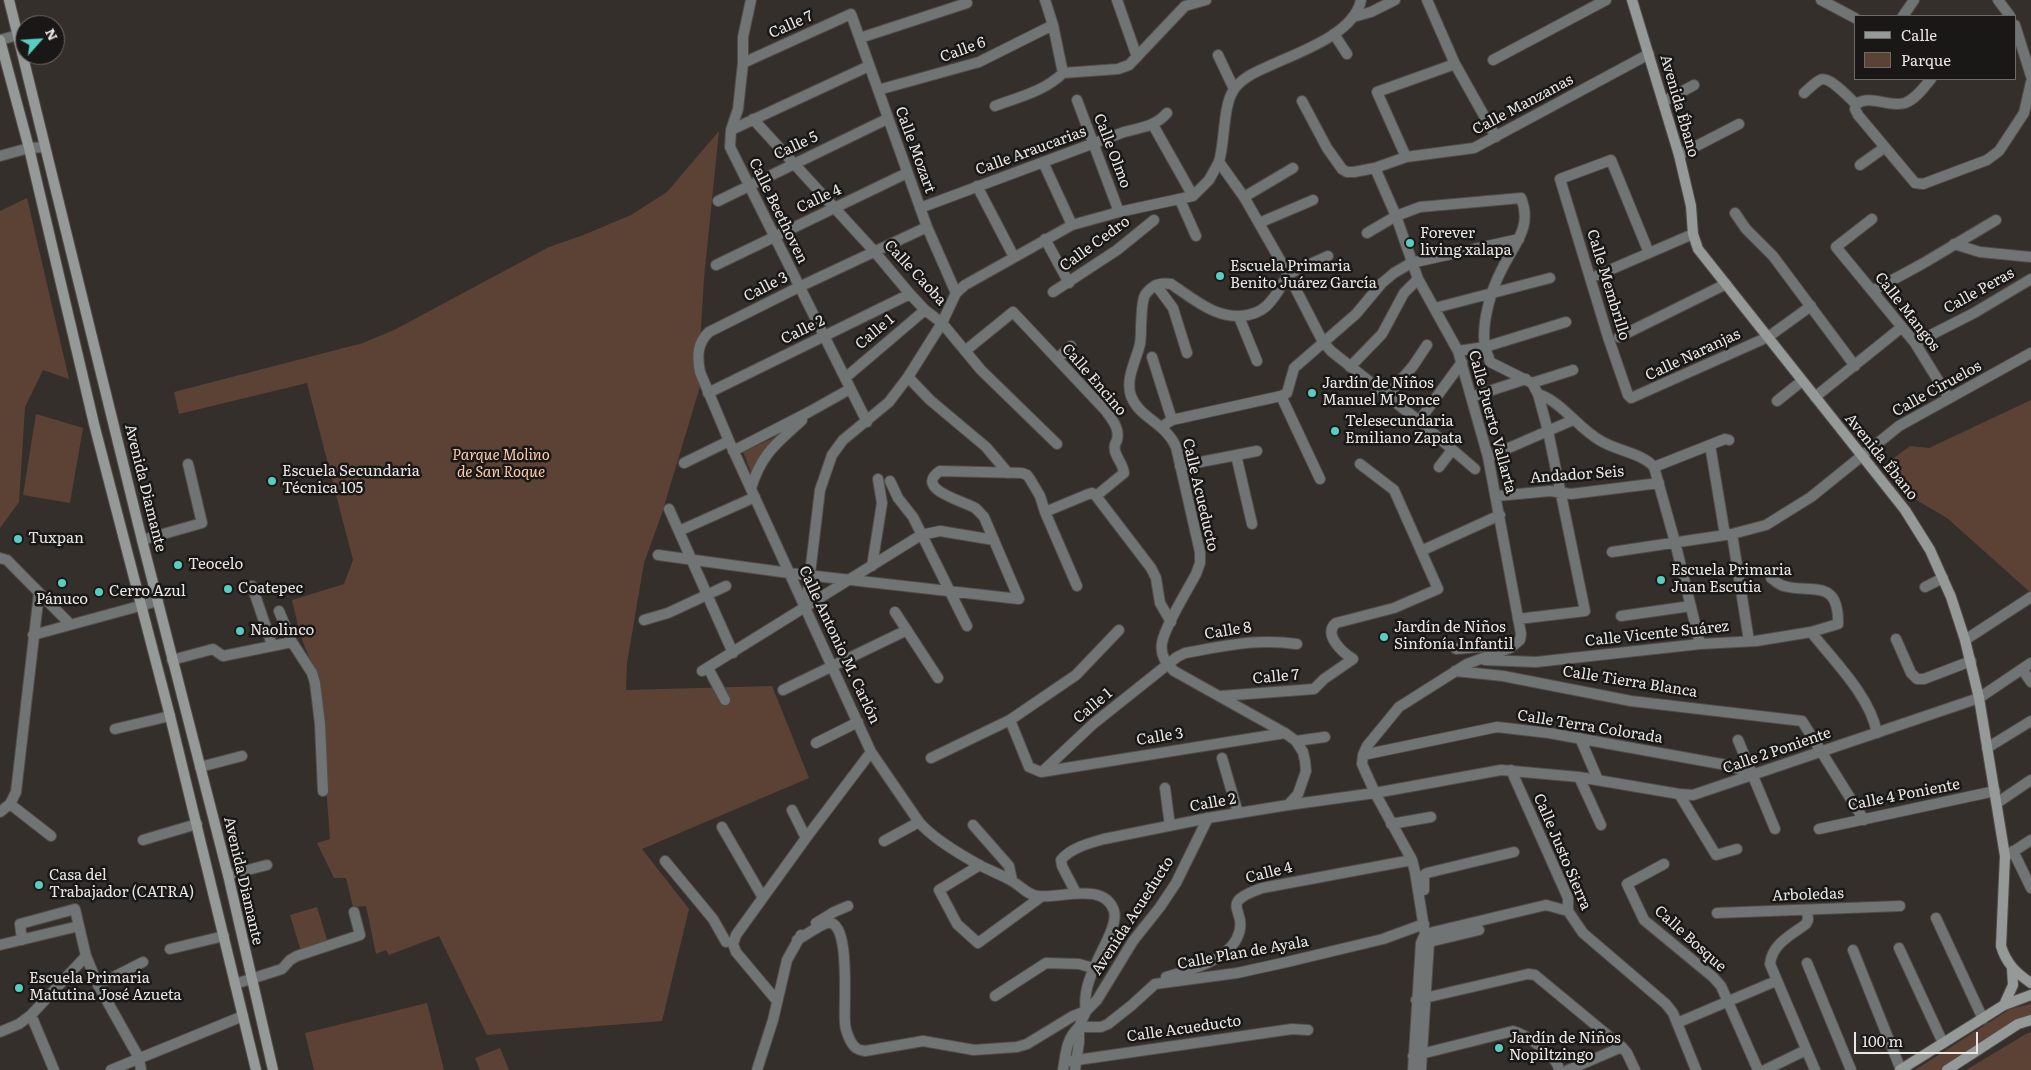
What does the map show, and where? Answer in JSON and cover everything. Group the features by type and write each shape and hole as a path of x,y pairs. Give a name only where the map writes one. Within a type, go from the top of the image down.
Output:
{"main road":[{"name":"Avenida Diamante","path":"9,0 15,23"},
{"name":"Avenida Ébano","path":"1632,0 1679,155 1691,206 1693,234 1703,257 1905,510 1930,550 1943,578 1957,613 1971,661 1997,802 2009,854 2000,937 2003,954 2012,968 2031,983"},
{"name":"Avenida Diamante","path":"0,40 29,148 140,606 170,716 256,1070"},
{"name":"Avenida Diamante","path":"25,65 172,660 228,875 273,1070"},
{"path":"115,504 132,499"},
{"path":"188,791 204,785"},
{"path":"2004,1005 2013,985 2012,968"},
{"path":"1900,1070 2004,1005 2031,995"},
{"path":"1947,1070 2018,1024 2031,1020"}],"street":[{"name":"Calle Beethoven","path":"751,0 744,37 738,109 731,130 730,147 867,422"},
{"path":"1045,0 1053,25 1063,73"},
{"path":"1117,0 1137,57"},
{"path":"995,106 1042,88 1055,81 1063,73 1118,69 1129,65 1185,6 1206,0"},
{"path":"806,608 820,490 832,455 843,440 889,402 908,377 942,323 956,293 965,285 1014,256 1072,225 1193,196 1209,180 1219,162 1224,139 1228,101 1234,89 1257,71 1334,34 1353,17 1360,6 1361,0"},
{"path":"1353,17 1371,12 1395,0"},
{"path":"1427,0 1455,64 1496,137"},
{"path":"1493,60 1606,0"},
{"path":"1821,0 1839,4 1854,17"},
{"path":"1904,15 1914,0"},
{"path":"1998,0 2009,15"},
{"path":"860,38 948,4 967,3"},
{"name":"Calle 7","path":"743,63 851,14"},
{"name":"Calle Mozart","path":"851,14 927,227 956,293"},
{"name":"Calle 6","path":"878,90 979,62 1053,25"},
{"path":"2016,28 2031,76"},
{"path":"1334,34 1347,54"},
{"path":"0,40 15,36"},
{"name":"Calle Manzanas","path":"1302,101 1328,148 1342,169 1347,172 1375,168 1406,157 1474,148 1648,54"},
{"path":"1218,55 1234,89"},
{"path":"1406,157 1378,92 1455,64"},
{"path":"731,130 869,66"},
{"path":"1804,93 1820,80 1830,80 1856,104"},
{"path":"1856,104 1869,99 1894,104 1906,102 1918,94 1930,80"},
{"path":"1856,104 1855,109 1858,115 1915,183 1919,185 1987,160 1999,151 2024,113 2031,82"},
{"path":"1663,102 1694,85"},
{"name":"Calle Olmo","path":"1077,100 1120,212"},
{"path":"1167,113 1153,125 1193,196"},
{"name":"Calle Caoba","path":"753,119 874,251 910,294 925,310 942,323 982,370 1056,444"},
{"name":"Calle 5","path":"718,201 887,119"},
{"path":"1679,155 1739,124"},
{"name":"Calle Araucarias","path":"920,208 1124,132 1153,125"},
{"path":"1860,165 1884,146"},
{"path":"0,156 29,148 45,147"},
{"name":"Calle Membrillo","path":"1630,398 1608,337 1560,179 1610,160 1649,252"},
{"path":"1043,162 1072,225"},
{"path":"1219,162 1244,197 1288,274 1323,342 1350,367 1419,421 1475,469"},
{"path":"1244,197 1293,168"},
{"name":"Calle Puerto Vallarta","path":"1375,168 1396,216 1418,279 1436,308 1462,362 1497,496 1521,634 1520,640 1510,648"},
{"name":"Calle 4","path":"716,265 907,173"},
{"path":"977,186 1014,256"},
{"path":"1367,233 1396,216 1420,206 1521,198 1526,210 1525,225 1501,270 1492,294 1485,323 1485,347 1490,362 1529,381 1538,394 1548,431 1585,612 1518,619"},
{"path":"1180,200 1196,236"},
{"path":"1259,223 1313,200"},
{"path":"1735,214 1746,229 1773,256 1855,366"},
{"name":"Calle Mangos","path":"1872,219 1836,247 1915,343 1949,398"},
{"name":"Calle Cedro","path":"1053,292 1116,250 1154,220"},
{"path":"1872,291 1996,220"},
{"name":"Calle 3","path":"702,338 709,332 799,287 927,227"},
{"path":"1598,275 1693,234"},
{"path":"1161,427 1172,420 1281,396 1287,393 1294,368 1356,314 1382,283 1411,263 1519,238"},
{"path":"1045,239 1069,283"},
{"path":"1954,244 1980,252 2031,257"},
{"path":"1188,354 1173,308 1156,285 1171,284 1215,313 1239,317 1252,314 1264,308 1271,301 1288,274 1328,256"},
{"path":"1436,308 1550,278"},
{"path":"1350,367 1382,334 1404,292 1418,279"},
{"name":"Calle Peras","path":"1915,343 1974,313 2031,279"},
{"path":"1620,337 1726,284"},
{"name":"Calle Acueducto","path":"1156,285 1149,290 1144,298 1140,345 1129,380 1131,396 1138,409 1161,427 1173,440 1200,552 1200,563 1162,643 1163,656 1167,665"},
{"name":"Calle 2","path":"708,393 910,294"},
{"name":"Calle Naranjas","path":"1630,398 1636,398 1709,362 1768,337 1811,306"},
{"name":"Calle 1","path":"845,378 925,310"},
{"name":"Calle Encino","path":"965,350 1013,312 1106,411 1118,432 1114,446 1115,453 1124,468 1124,473 1094,495"},
{"path":"1239,317 1256,361"},
{"path":"1458,351 1485,347 1566,322"},
{"path":"1815,397 1902,327"},
{"name":"Calle Antonio M. Carlón","path":"702,338 698,361 708,393 872,752 927,832 980,865 1012,880 1030,894 1041,897"},
{"path":"1387,396 1413,366 1427,344"},
{"path":"1057,359 1071,346"},
{"name":"Calle Ciruelos","path":"1612,552 1728,535 1757,528 1787,513 1811,497 1899,426 2031,353"},
{"path":"1152,357 1172,420"},
{"path":"1419,421 1462,362"},
{"path":"1471,397 1573,370"},
{"path":"908,377 930,400 986,447 1008,473"},
{"path":"1777,401 1802,381"},
{"path":"684,463 731,446 810,412 850,389"},
{"path":"1538,394 1551,399 1573,420 1602,442 1646,460 1654,467 1700,644"},
{"path":"1281,396 1320,479"},
{"path":"679,531 753,492 757,469 768,451 810,412"},
{"path":"1488,457 1573,420"},
{"path":"1654,467 1710,444 1725,439 1729,440"},
{"path":"1710,444 1750,641"},
{"path":"1439,467 1452,450"},
{"path":"1180,466 1257,451"},
{"path":"1236,455 1252,524"},
{"path":"142,540 202,523 188,464"},
{"path":"1360,464 1394,490 1421,551 1500,515"},
{"path":"658,555 809,575 1019,599 984,517 976,509 940,493 935,488 933,481 935,474 940,471 1008,473 1027,475 1040,496 1077,586"},
{"path":"872,566 882,503 878,479"},
{"path":"890,481 898,498 913,517 967,626"},
{"name":"Andador Seis","path":"1497,496 1550,491 1571,494 1659,483"},
{"path":"1045,512 1094,495 1150,568 1156,578 1160,602 1171,622"},
{"path":"669,509 734,653"},
{"path":"725,700 705,670 921,535 940,532 994,540"},
{"name":"Calle 7","path":"1221,696 1314,689 1324,679 1353,659 1337,648 1331,630 1333,626 1394,608 1438,589 1421,551"},
{"path":"0,558 7,560 70,624"},
{"name":"Calle Vicente Suárez","path":"1479,660 1536,662 1700,644 1750,641 1811,632 1838,624 1838,614 1834,601 1824,591 1816,588 1784,586 1771,578"},
{"path":"1925,587 1943,578"},
{"path":"252,586 272,645"},
{"path":"644,620 668,613 726,586"},
{"path":"0,812 10,804 16,792 39,593"},
{"path":"1965,640 2031,598"},
{"path":"33,635 158,601"},
{"path":"1622,616 1691,606"},
{"path":"279,611 292,642 315,682 321,732 323,791"},
{"path":"895,612 938,678"},
{"path":"783,690 907,630"},
{"path":"931,758 1010,720 1076,675 1119,630"},
{"path":"1811,632 1862,697 1871,712 1877,733"},
{"path":"1896,639 1911,673 1916,678 1924,679 1971,661"},
{"name":"Calle 8","path":"1167,665 1185,653 1258,641 1275,640 1297,644"},
{"path":"172,660 214,650 223,656 292,642"},
{"path":"1456,649 1500,645 1510,648"},
{"path":"1421,1070 1418,1055 1421,943 1426,933 1422,907 1412,860 1375,793 1362,764 1363,755 1367,746 1398,707 1455,671 1510,648"},
{"path":"1167,665 1174,671 1285,733 1296,742 1303,752 1306,771 1298,794 1288,805"},
{"name":"Calle 1","path":"1041,772 1093,724 1167,665"},
{"path":"2026,666 2031,682"},
{"name":"Calle 2 Poniente","path":"1511,770 1579,777 1679,794 1699,794 1979,698 2026,666"},
{"name":"Calle Tierra Blanca","path":"1455,671 1503,676 1632,701 1802,721 1821,751"},
{"path":"115,729 170,716"},
{"path":"1010,720 1029,766 1041,772"},
{"path":"1988,748 2031,720"},
{"path":"816,743 858,722"},
{"name":"Calle Terra Colorada","path":"1363,755 1497,727 1580,738 1732,766 1752,775"},
{"name":"Calle 3","path":"1041,772 1285,733"},
{"path":"1296,742 1325,737"},
{"path":"1580,738 1598,780"},
{"path":"1738,740 1775,830"},
{"path":"1821,751 1864,820"},
{"path":"730,943 762,896 872,752"},
{"path":"200,767 242,756"},
{"path":"1222,758 1238,813"},
{"name":"Calle 2","path":"1076,893 1062,866 1062,860 1065,855 1089,843 1208,818 1375,793 1500,770 1511,770"},
{"name":"Calle Justo Sierra","path":"1511,770 1568,898 1568,911 1583,933 1666,1004 1677,1023 1696,1070"},
{"path":"1579,777 1601,825"},
{"path":"1997,802 2031,780"},
{"path":"1165,788 1170,826"},
{"name":"Calle 4 Poniente","path":"1819,829 1995,791"},
{"path":"1679,794 1716,855 1737,849"},
{"path":"10,804 51,836"},
{"path":"792,810 806,838"},
{"path":"1391,824 1431,816"},
{"name":"Avenida Acueducto","path":"1063,1066 1069,1039 1079,1027 1086,1011 1096,1000 1133,941 1176,883 1208,818"},
{"path":"884,841 919,822"},
{"path":"143,840 197,824"},
{"path":"973,825 1009,866 1012,880"},
{"path":"722,827 762,896"},
{"path":"2031,840 2009,854 2031,888"},
{"path":"1422,907 1426,898 1423,880 1424,875 1427,873 1514,852"},
{"name":"Calle 4","path":"1155,984 1165,978 1203,965 1236,939 1239,931 1236,905 1242,895 1262,888 1412,860"},
{"path":"665,861 713,919 736,952 776,1001"},
{"name":"Calle Bosque","path":"1664,864 1627,884 1644,920 1713,977 1721,986 1758,1070"},
{"path":"228,875 267,865"},
{"path":"797,940 828,923 834,924 838,928 845,961 844,1024 854,1047 859,1050 865,1051 924,1041 974,1050 1017,1047 1027,1044 1073,1016 1086,1011 1083,998 1093,968 1113,926 1114,912 1110,902 1103,896 1076,893 1041,897 978,943 957,924 939,890 980,865"},
{"path":"692,903 730,943"},
{"path":"1426,933 1546,905 1568,911"},
{"path":"757,1070 773,1020 787,960 797,940 803,932 834,912 848,906"},
{"name":"Arboledas","path":"1717,913 1900,906"},
{"path":"22,940 20,924 75,909 86,956 98,985 139,1058 142,1070"},
{"path":"1807,910 1808,920 1806,924 1782,941 1771,957 1770,964 1815,1070"},
{"path":"235,984 282,970 290,960 297,956 360,935 354,912"},
{"path":"1936,918 1983,1019"},
{"path":"0,945 79,926"},
{"path":"1426,933 1479,930"},
{"name":"Calle Plan de Ayala","path":"1155,984 1237,973 1382,939 1426,933"},
{"path":"170,949 224,936"},
{"path":"1899,948 1943,1043"},
{"path":"1853,950 1900,1070"},
{"path":"0,1032 19,1024 31,1015 86,956"},
{"path":"98,985 143,962"},
{"path":"995,996 1046,963 1079,964 1093,968"},
{"path":"1807,963 1851,1070"},
{"path":"1421,999 1528,974 1536,975 1622,1047 1635,1070"},
{"path":"1677,1023 1776,981"},
{"path":"1079,1027 1108,1024 1132,1006 1155,984"},
{"path":"31,1015 54,1070"},
{"path":"111,1070 243,1016"},
{"name":"Avenida Acueducto","path":"1076,1065 1080,1042 1079,1027"},
{"name":"Calle Acueducto","path":"1063,1066 1292,1029 1308,1030"},
{"path":"1418,1055 1513,1031 1521,1033 1556,1060 1559,1070"},
{"path":"1568,1070 1622,1047"},
{"path":"1765,1070 1806,1050"},
{"path":"1413,1070 1418,1055"}],"green space":[{"name":"Parque Molino de San Roque","path":"719,131 704,278 700,344 702,380 661,516 644,563 627,663 626,690 772,686 809,778 642,849 689,909 662,1021 487,1035 439,936 389,955 386,950 376,954 366,906 353,907 346,878 334,878 317,843 330,839 318,680 300,634 292,600 344,584 353,560 307,383 179,414 174,392 363,343 396,329 549,247 631,215 667,192"},
{"path":"27,198 69,379 43,370 25,407 19,502 0,528 0,211"},
{"path":"2031,400 2031,593 1947,518 1901,491 1900,485 1883,466 1910,446 1929,448"},
{"path":"36,414 83,428 70,503 23,495"},
{"path":"795,428 770,450 754,480 743,452"},
{"path":"317,907 328,943 301,951 290,915"},
{"path":"427,1003 444,1070 314,1070 305,1033"},
{"path":"2031,1004 2031,1018 2017,1022 1942,1070 1915,1070 2010,1009"},
{"path":"2031,1032 2031,1070 1966,1070 2026,1034"},
{"path":"500,1048 509,1070 480,1070 475,1058"}],"place":[{"name":"Forever living xalapa","path":"1410,243"},
{"name":"Escuela Primaria Benito Juárez García","path":"1220,276"},
{"name":"Jardín de Niños Manuel M Ponce","path":"1312,393"},
{"name":"Telesecundaria Emiliano Zapata","path":"1335,431"},
{"name":"Escuela Secundaria Técnica 105","path":"272,481"},
{"name":"Tuxpan","path":"18,539"},
{"name":"Teocelo","path":"178,565"},
{"name":"Escuela Primaria Juan Escutia","path":"1661,580"},
{"name":"Pánuco","path":"62,583"},
{"name":"Coatepec","path":"228,589"},
{"name":"Cerro Azul","path":"99,592"},
{"name":"Naolinco","path":"240,631"},
{"name":"Jardín de Niños Sinfonía Infantil","path":"1384,637"},
{"name":"Casa del Trabajador (CATRA)","path":"39,885"},
{"name":"Escuela Primaria Matutina José Azueta","path":"19,988"},
{"name":"Jardín de Niños Nopiltzingo","path":"1499,1048"}]}
